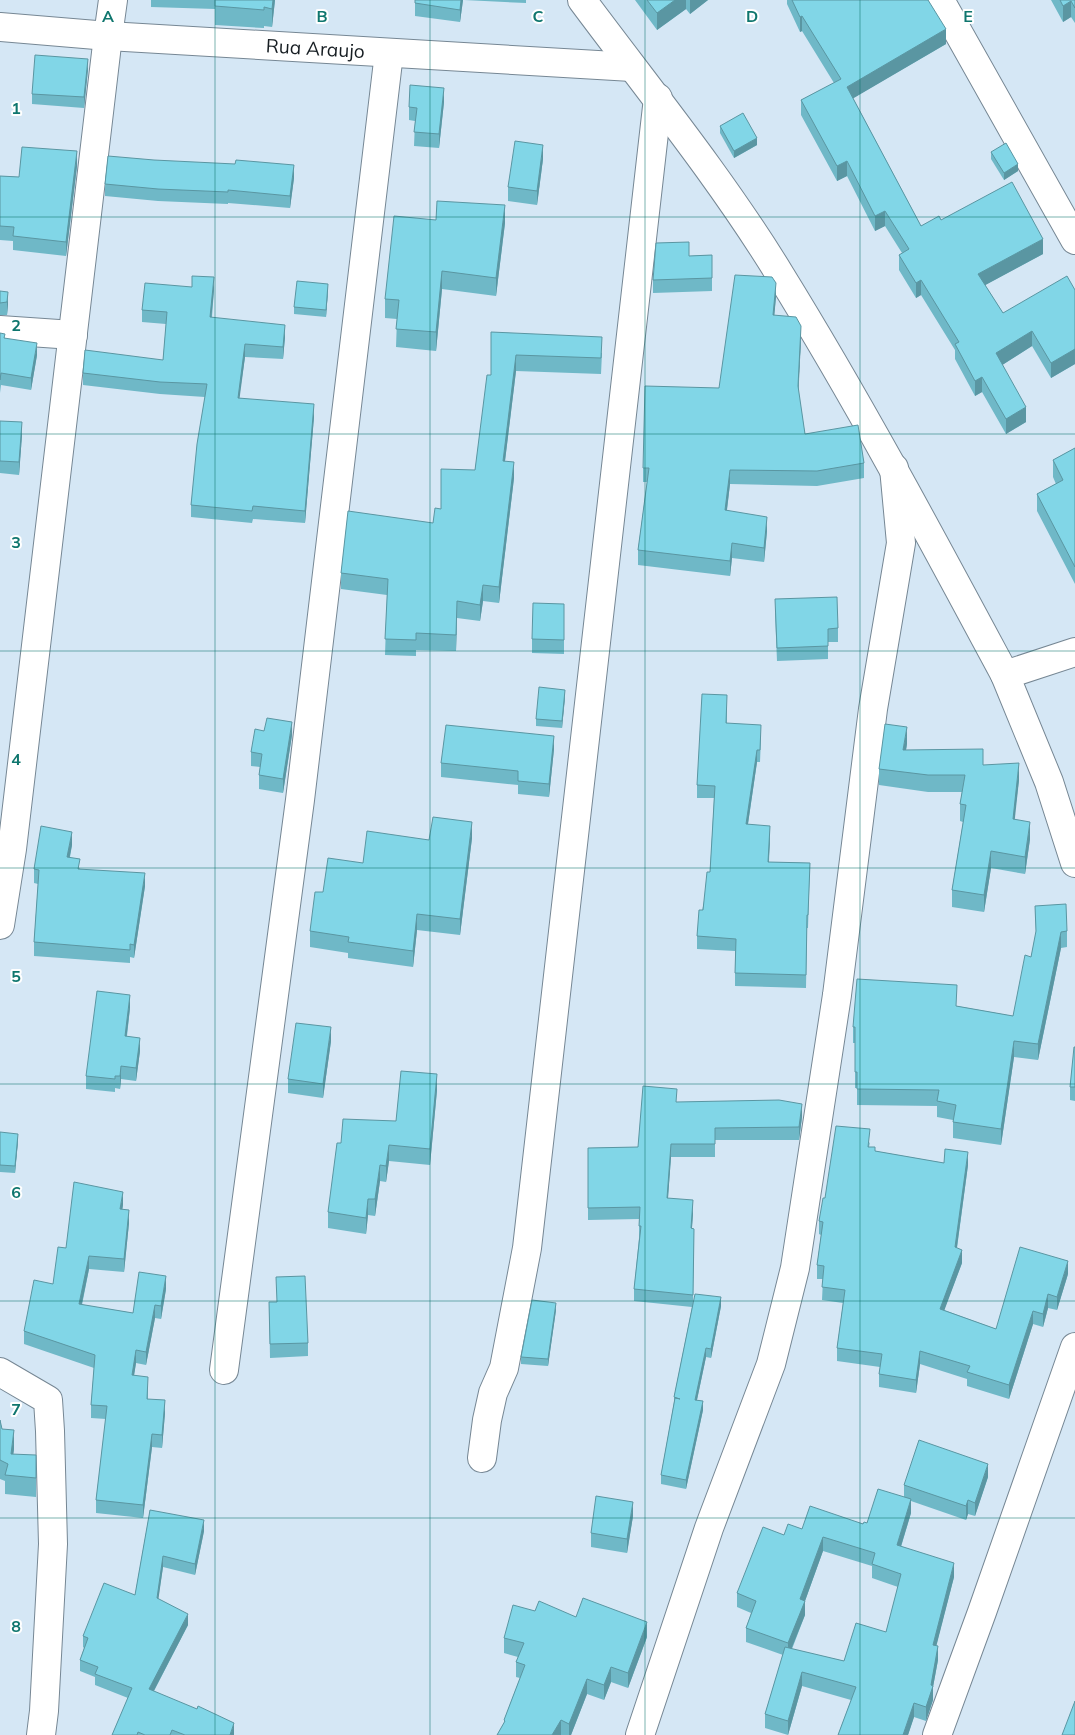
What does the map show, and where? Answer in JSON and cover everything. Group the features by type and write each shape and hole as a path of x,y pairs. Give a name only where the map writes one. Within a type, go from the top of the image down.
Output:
{"street":[{"path":"0,925 12,848 108,36 114,0"},
{"path":"582,0 632,67 658,98 708,167 779,272 894,468 1005,674 1049,782 1075,863"},
{"path":"940,0 1075,240"},
{"name":"Rua Araujo","path":"0,27 108,36 632,67"},
{"path":"224,1370 301,790 388,53"},
{"path":"482,1458 493,1392 504,1368 527,1248 610,503 658,98"},
{"path":"0,330 73,335"},
{"path":"640,1735 709,1528 772,1364 795,1268 837,995 873,709 901,542 894,468"},
{"path":"1005,674 1075,652"},
{"path":"937,1735 1075,1347"},
{"path":"0,1372 48,1400 53,1544 41,1735"}],"building":[{"path":"215,0 273,0 272,9 264,7 264,10 215,6"},
{"path":"415,0 461,0 460,10 415,3"},
{"path":"647,0 675,0 657,13"},
{"path":"792,0 928,0 946,29 847,87 921,226 939,216 941,220 1012,182 1043,239 978,274 1003,313 1067,276 1075,290 1075,349 1051,363 1032,331 996,353 1026,407 1006,419 982,377 975,381 955,344 959,342 921,280 916,283 899,255 909,249 885,211 875,216 847,161 837,166 801,100 841,79 802,16 800,17"},
{"path":"1060,0 1075,0 1075,8 1071,1 1063,6"},
{"path":"35,55 88,59 84,97 32,94"},
{"path":"410,85 444,88 439,134 414,132 417,108 409,107"},
{"path":"743,113 757,138 734,151 720,126"},
{"path":"515,141 543,145 537,191 508,187"},
{"path":"1006,143 1018,164 1004,173 991,152"},
{"path":"22,147 77,151 66,242 13,236 14,227 0,226 0,176 19,177"},
{"path":"108,156 235,164 236,160 294,165 290,196 228,190 228,192 158,189 105,184"},
{"path":"437,201 505,205 496,278 442,271 436,332 396,329 399,300 385,299 394,216 436,220"},
{"path":"689,242 689,256 712,255 712,278 653,280 656,243"},
{"path":"735,275 772,277 776,283 773,315 796,317 801,326 798,386 805,434 858,425 864,463 817,471 730,470 725,510 767,517 764,548 732,543 730,561 638,550 649,468 643,468 645,386 719,388"},
{"path":"192,276 214,277 210,317 285,325 283,347 245,344 238,398 314,404 305,511 253,506 252,511 191,505 197,444 207,384 160,382 83,373 85,350 163,360 167,312 142,310 145,283 192,287"},
{"path":"297,281 328,284 326,310 294,307"},
{"path":"0,291 8,292 7,302 0,303"},
{"path":"491,332 602,337 601,358 516,355 503,461 514,462 499,587 483,585 480,605 457,601 456,635 416,633 416,640 385,639 388,579 341,573 348,511 433,523 435,508 441,509 441,469 475,470 487,375 491,375"},
{"path":"0,333 5,334 4,338 37,343 31,378 1,373 0,380"},
{"path":"0,421 22,422 19,462 0,461"},
{"path":"1075,448 1075,567 1037,494 1063,480 1053,460"},
{"path":"837,597 838,628 828,629 828,646 777,648 775,599"},
{"path":"533,603 564,604 564,640 532,639"},
{"path":"539,687 565,690 562,721 536,719"},
{"path":"702,694 727,695 726,723 761,725 760,750 757,750 746,824 770,826 768,862 810,863 806,975 735,973 736,939 697,936 699,910 703,910 707,872 710,872 715,786 697,785"},
{"path":"267,718 292,722 283,779 259,775 262,754 251,752 255,729 264,731"},
{"path":"885,724 907,727 903,750 983,749 983,765 1019,763 1013,819 1030,822 1025,857 991,851 984,895 952,890 966,805 960,804 965,775 928,775 879,769"},
{"path":"446,725 554,736 549,784 518,781 518,771 441,763"},
{"path":"433,817 472,822 460,919 417,914 413,951 348,942 349,937 310,931 315,892 323,892 328,858 363,863 367,831 429,840"},
{"path":"41,826 72,832 67,857 80,859 78,869 145,873 134,945 130,944 130,950 34,942 39,870 34,869"},
{"path":"1066,904 1067,931 1061,932 1038,1044 1014,1041 1001,1129 953,1122 956,1105 937,1101 939,1090 857,1089 855,1027 853,1027 857,979 957,985 956,1006 1013,1016 1025,955 1031,957 1036,931 1035,906"},
{"path":"97,991 130,995 125,1036 140,1038 136,1068 121,1066 120,1076 115,1076 115,1079 86,1076"},
{"path":"296,1023 331,1027 323,1084 288,1079"},
{"path":"1074,1047 1075,1087 1070,1087"},
{"path":"401,1071 437,1074 430,1149 389,1145 386,1166 380,1165 375,1199 368,1199 366,1218 328,1212 337,1143 341,1143 343,1119 396,1121"},
{"path":"643,1086 677,1089 676,1102 779,1100 802,1104 799,1127 715,1128 715,1144 671,1144 667,1198 693,1200 691,1228 694,1229 693,1295 634,1289 641,1226 639,1226 640,1207 588,1208 588,1148 638,1147"},
{"path":"836,1126 870,1129 868,1147 875,1147 875,1151 944,1163 945,1149 968,1152 955,1247 962,1250 940,1309 996,1329 1020,1247 1068,1261 1057,1297 1048,1294 1043,1314 1033,1311 1009,1385 967,1372 970,1366 920,1351 916,1380 879,1374 882,1354 837,1348 845,1290 822,1287 824,1266 817,1265 823,1222 819,1221 823,1198 825,1198"},
{"path":"0,1132 18,1134 15,1166 0,1165"},
{"path":"74,1182 123,1192 120,1209 129,1210 124,1259 89,1256 79,1304 133,1313 139,1272 166,1276 161,1306 155,1305 146,1352 136,1350 132,1375 148,1377 147,1399 165,1400 162,1435 152,1434 143,1505 96,1500 107,1406 91,1405 95,1355 24,1331 34,1280 53,1284 58,1247 66,1248"},
{"path":"305,1276 308,1343 270,1344 269,1302 277,1302 276,1277"},
{"path":"695,1294 721,1297 711,1349 706,1348 695,1400 703,1401 686,1480 661,1475 675,1398 680,1399 674,1397"},
{"path":"532,1300 556,1303 548,1359 521,1357"},
{"path":"0,1420 2,1429 14,1430 11,1454 36,1455 36,1478 5,1475 8,1464 0,1460"},
{"path":"919,1440 988,1464 975,1503 968,1500 966,1506 904,1485"},
{"path":"878,1489 911,1499 897,1545 954,1563 933,1645 938,1646 931,1685 933,1686 926,1707 914,1703 903,1735 838,1735 856,1687 802,1672 788,1721 765,1714 785,1647 844,1661 856,1623 886,1632 901,1574 872,1564 875,1553 823,1537 800,1599 805,1601 788,1643 746,1628 756,1601 737,1593 763,1527 784,1535 788,1524 802,1529 810,1506 863,1524 864,1522 867,1523"},
{"path":"596,1496 633,1502 627,1539 591,1533"},
{"path":"150,1510 204,1520 195,1564 163,1556 157,1598 188,1614 149,1689 197,1709 198,1706 234,1723 230,1735 185,1735 172,1730 170,1735 145,1735 138,1732 137,1735 112,1735 132,1688 95,1674 98,1667 80,1660 88,1638 83,1636 104,1583 135,1595"},
{"path":"583,1598 647,1622 628,1673 611,1667 604,1685 587,1679 569,1724 561,1720 552,1735 497,1735 505,1721 525,1665 516,1662 524,1643 504,1638 513,1605 535,1611 539,1601 576,1617"},
{"path":"1075,1701 1075,1735 1062,1735"}]}
